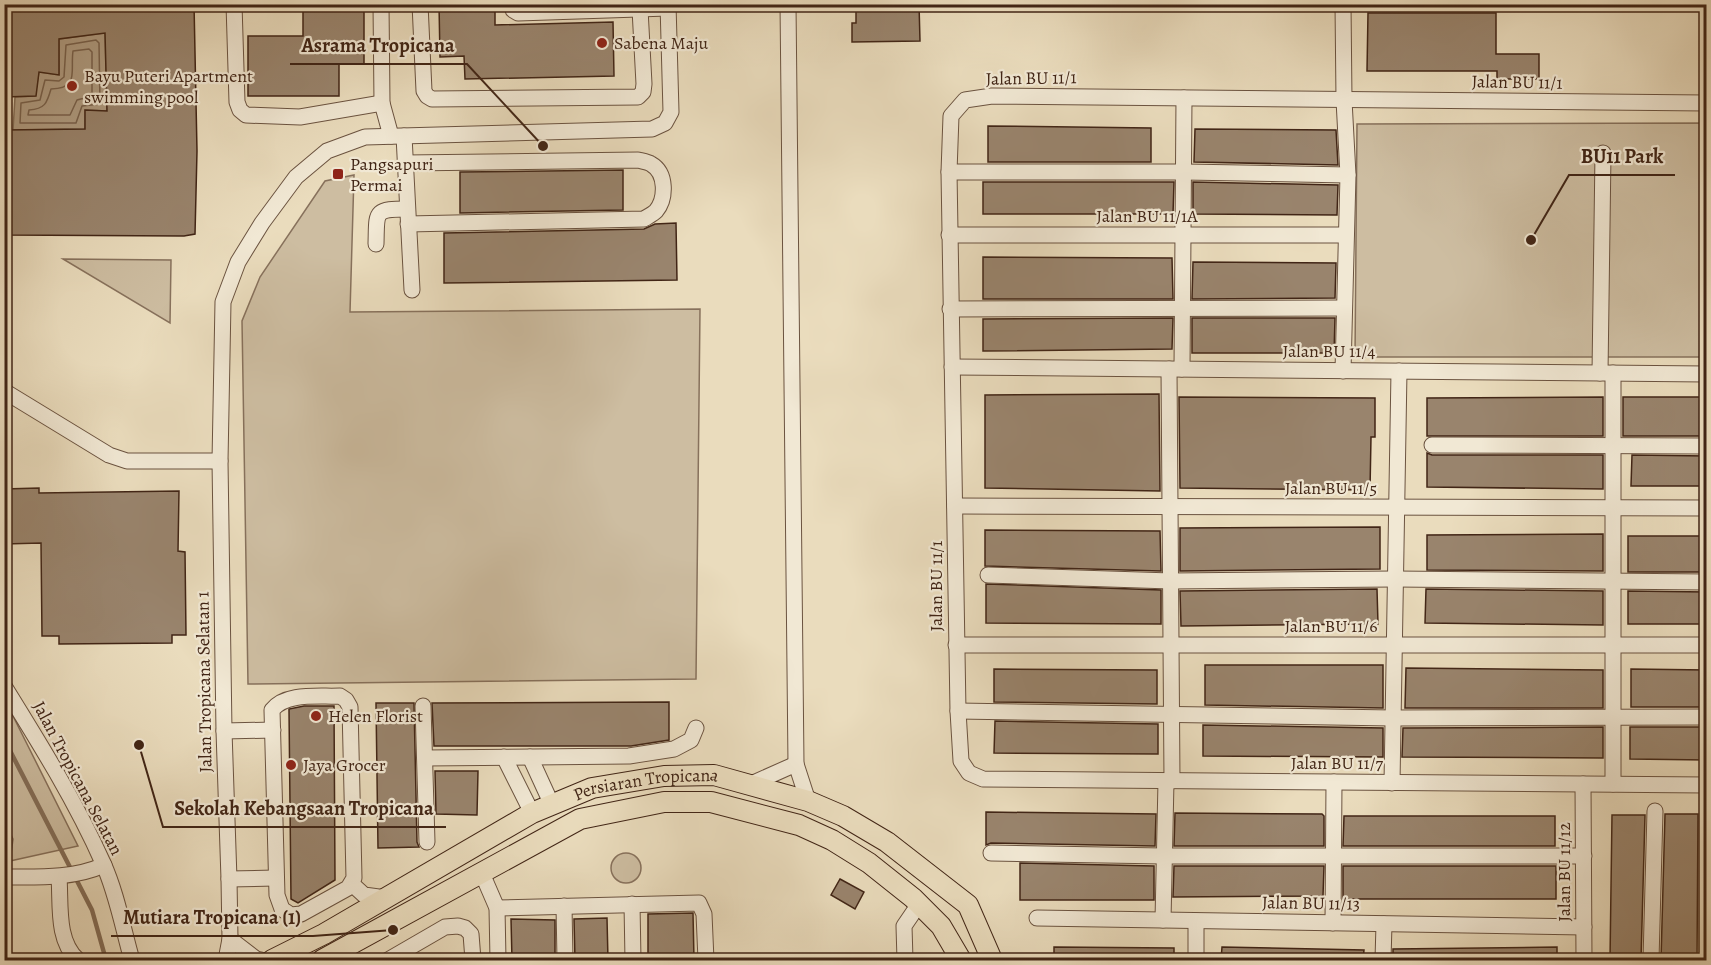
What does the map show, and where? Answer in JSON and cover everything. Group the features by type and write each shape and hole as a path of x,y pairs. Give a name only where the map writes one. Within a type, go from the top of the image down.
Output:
{"main road":[{"name":"Persiaran Tropicana","path":"272,960 324,934 532,813 592,788 664,776 714,776 751,784 808,801 843,816 887,842 968,905 993,960"},
{"name":"Persiaran Tropicana","path":"321,960 580,819 664,802 711,802 799,825 831,840 869,863 916,901 941,926 961,960"},
{"path":"916,901 926,891 928,873"},
{"path":"941,926 944,913 950,907 968,905"}],"street":[{"path":"234,4 237,102 240,110 246,115 300,117 382,103"},
{"path":"381,4 382,103 398,136 405,163 412,290"},
{"path":"420,4 424,91 432,99 638,97 643,92 644,84 640,9"},
{"path":"512,4 513,10 518,13 668,6"},
{"path":"788,4 796,764 808,801"},
{"path":"1343,4 1348,175 1343,371"},
{"name":"Jalan Tropicana Selatan 1","path":"226,960 230,939 220,461 223,302 238,262 262,223 296,177 327,151 365,138 652,129 665,123 671,111 668,6"},
{"name":"Jalan BU 11/1","path":"969,773 960,761 958,711 949,235 951,116 964,100 992,96 1707,104"},
{"path":"1163,920 1172,714 1169,507 1176,369 1182,308 1185,98"},
{"path":"1603,153 1607,373 1613,444 1613,784"},
{"path":"376,244 377,218 387,209 408,217 644,219 655,212 661,202 664,188 661,175 652,164 638,160 405,163"},
{"path":"949,172 1348,175"},
{"name":"Jalan BU 11/1A","path":"949,235 1346,235"},
{"path":"950,309 1344,308"},
{"name":"Jalan BU 11/4","path":"952,368 1707,374"},
{"path":"1392,783 1399,371"},
{"path":"4,391 109,455 127,461 220,461"},
{"path":"1432,445 1707,446"},
{"name":"Jalan BU 11/5","path":"955,506 1707,508"},
{"path":"988,575 1171,581 1395,579 1707,582"},
{"name":"Jalan BU 11/6","path":"956,645 1707,645"},
{"name":"Jalan Tropicana Selatan","path":"4,686 65,789 104,865 132,960"},
{"path":"340,696 350,707 354,878 352,884 301,914 291,915 282,909 277,895 273,730 272,710 286,699 340,696"},
{"path":"423,706 427,842"},
{"path":"958,711 1393,718 1707,717"},
{"path":"425,758 629,756 674,749 690,740 696,728"},
{"path":"224,731 273,730"},
{"path":"504,757 532,813"},
{"path":"530,757 552,805"},
{"path":"751,784 796,764"},
{"name":"Jalan BU 11/7","path":"969,773 983,779 1707,785"},
{"path":"1333,923 1334,782"},
{"name":"Jalan BU 11/12","path":"1583,784 1584,960"},
{"path":"1651,960 1655,811"},
{"path":"991,853 1164,856 1584,856"},
{"path":"4,877 69,875 104,865"},
{"path":"482,871 497,908 498,960"},
{"path":"69,875 63,933 70,953 78,960"},
{"path":"229,879 275,878"},
{"path":"352,884 364,895 386,898"},
{"path":"904,960 904,926 916,901"},
{"path":"497,908 699,903 704,914 706,960"},
{"path":"632,904 633,960"},
{"path":"564,906 565,960"},
{"name":"Jalan BU 11/13","path":"1037,918 1584,927"},
{"path":"1196,921 1196,960"},
{"path":"1383,960 1384,924"},
{"path":"388,960 407,956 445,927 458,926 465,928 471,934 473,960"},
{"path":"230,939 256,959 261,960"}],"shaded area":[{"path":"1706,123 1706,357 1355,357 1357,124"},
{"path":"354,175 350,312 700,309 696,679 248,684 242,321 260,277 325,181"},
{"path":"63,259 171,260 170,323"},
{"path":"4,698 78,846 10,861 13,839 4,820"},
{"path":"626,853 637,857 641,868 637,879 626,883 615,879 611,868 615,857"}],"water":[{"name":"Bayu Puteri Apartment swimming pool","path":"105,33 107,111 85,110 85,129 13,130 15,97 35,96 39,72 59,75 59,39"}],"building":[{"path":"4,4 194,4 197,151 195,234 184,236 4,235 4,130 85,129 85,110 107,111 105,33 59,39 59,75 39,72 36,96 4,97"},
{"path":"303,4 364,4 364,64 339,64 339,96 248,96 248,36 303,36"},
{"path":"439,4 495,4 495,25 613,22 614,76 465,79 464,56 440,57"},
{"path":"856,4 919,4 920,41 852,42 852,23 856,23"},
{"path":"1368,13 1496,13 1496,54 1539,54 1539,79 1497,79 1497,71 1367,71"},
{"path":"988,126 1151,128 1151,162 988,162"},
{"path":"1195,129 1336,130 1338,165 1194,162"},
{"path":"623,170 623,210 460,213 460,172"},
{"path":"983,182 1174,182 1173,214 983,214"},
{"path":"1193,182 1338,185 1337,215 1193,214"},
{"path":"676,223 677,280 444,283 444,233 644,229 655,224"},
{"path":"983,257 1172,258 1173,299 983,299"},
{"path":"1193,262 1336,263 1335,298 1192,299"},
{"path":"1173,318 1172,349 983,351 983,319"},
{"path":"1192,318 1335,318 1334,353 1192,353"},
{"path":"1159,394 1160,491 985,488 985,395"},
{"path":"1179,397 1375,398 1375,437 1371,437 1370,490 1180,488"},
{"path":"1603,397 1603,436 1427,436 1427,398"},
{"path":"1623,397 1707,397 1707,436 1623,436"},
{"path":"1427,453 1432,455 1603,455 1603,489 1427,487"},
{"path":"1632,455 1707,456 1707,486 1631,486"},
{"path":"39,488 39,493 179,491 178,551 185,552 186,635 172,635 172,643 59,644 59,636 42,636 41,543 4,544 4,489"},
{"path":"1380,527 1380,569 1180,571 1180,528"},
{"path":"985,530 1160,531 1161,571 985,566"},
{"path":"1603,534 1603,571 1427,570 1427,535"},
{"path":"1628,536 1707,536 1707,572 1628,572"},
{"path":"986,584 1161,590 1161,624 986,623"},
{"path":"1377,589 1378,624 1181,626 1180,591"},
{"path":"1426,589 1603,591 1603,625 1425,623"},
{"path":"1628,591 1707,592 1707,624 1628,624"},
{"path":"1205,665 1383,665 1383,708 1205,705"},
{"path":"1406,668 1603,670 1603,708 1405,708"},
{"path":"994,669 1157,670 1157,704 994,702"},
{"path":"1631,669 1707,670 1707,707 1631,707"},
{"path":"669,702 669,740 631,746 434,746 432,703"},
{"path":"376,703 414,703 417,842 419,847 378,848"},
{"path":"304,706 334,706 335,880 298,903 291,899 289,709"},
{"path":"995,721 1158,724 1158,754 994,753"},
{"path":"1203,725 1383,728 1383,757 1203,756"},
{"path":"1603,727 1603,758 1402,757 1403,728"},
{"path":"1630,727 1707,727 1707,760 1630,759"},
{"path":"435,771 478,771 477,815 436,814"},
{"path":"986,812 1156,814 1155,846 991,843 986,845"},
{"path":"1175,813 1322,814 1324,816 1324,846 1174,846"},
{"path":"1665,814 1698,814 1697,960 1661,960"},
{"path":"1612,815 1645,815 1641,960 1610,960"},
{"path":"1344,816 1555,816 1555,846 1343,846"},
{"path":"1020,863 1154,866 1154,900 1020,900"},
{"path":"1174,866 1324,866 1323,896 1173,897"},
{"path":"1343,866 1556,866 1556,899 1343,899"},
{"path":"840,879 864,892 855,909 831,895"},
{"path":"693,913 694,960 648,960 648,914"},
{"path":"607,918 608,960 575,960 574,919"},
{"path":"511,919 555,920 555,960 512,960"},
{"path":"1054,947 1174,948 1174,960 1054,960"},
{"path":"1222,947 1364,950 1363,960 1221,960"},
{"path":"1557,947 1557,960 1393,960 1393,949"}],"waterway":[{"path":"4,739 92,910 106,960"}],"place":[{"name":"Sabena Maju","path":"602,43"},
{"name":"Bayu Puteri Apartment swimming pool","path":"72,86"},
{"name":"Asrama Tropicana","path":"543,146"},
{"name":"Pangsapuri Permai","path":"338,174"},
{"name":"BU11 Park","path":"1531,240"},
{"name":"Helen Florist","path":"316,716"},
{"name":"Sekolah Kebangsaan Tropicana","path":"139,745"},
{"name":"Jaya Grocer","path":"291,765"},
{"name":"Mutiara Tropicana (1)","path":"393,930"}]}
